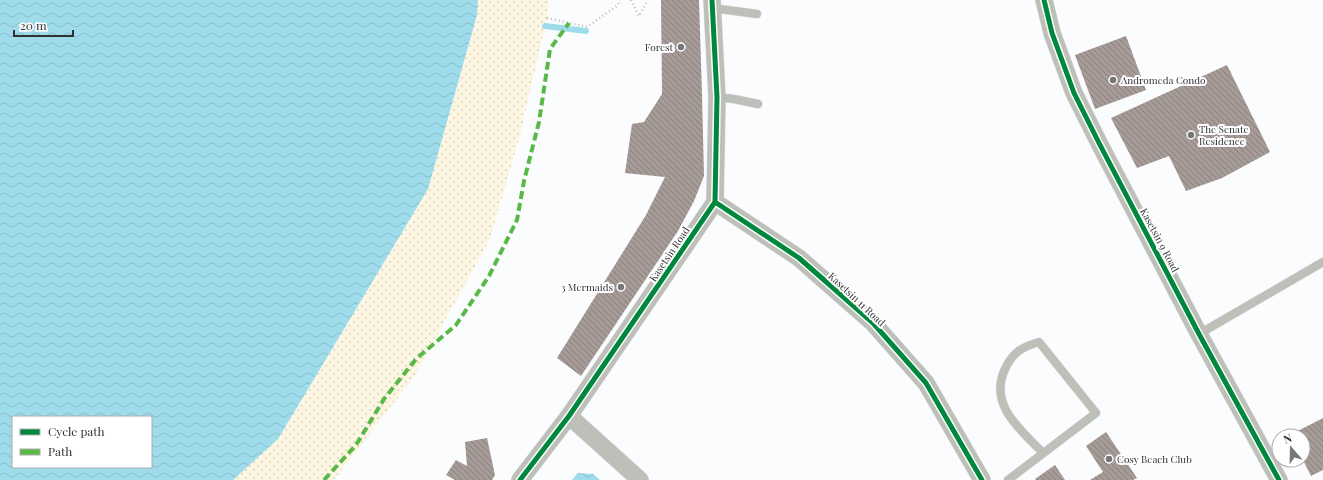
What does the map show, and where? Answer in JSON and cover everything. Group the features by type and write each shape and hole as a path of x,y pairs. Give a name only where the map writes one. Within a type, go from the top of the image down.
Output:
{"street":[{"name":"Kasetsin 9 Road","path":"1044,0 1052,33 1074,93 1199,334 1279,480"},
{"path":"712,4 717,97 715,202"},
{"name":"Kasetsin Road","path":"520,480 569,416 715,202"},
{"name":"Kasetsin 11 Road","path":"715,202 799,258 873,323 926,383 982,480"},
{"path":"569,416 640,480"}],"lane":[{"path":"712,4 757,14"},
{"path":"717,97 758,104"},
{"path":"1199,334 1323,262"},
{"path":"1008,480 1044,453 1096,413 1039,342 1024,346 1009,359 1001,377 999,390 1004,409 1014,422 1044,453"}],"path":[{"path":"547,18 587,27 618,5 620,0"},
{"path":"631,0 639,16 648,0"}],"sand":[{"path":"478,0 549,0 547,18 519,139 490,239 414,377 334,480 233,480 278,439 428,189 477,15"}],"water":[{"path":"0,0 478,0 477,15 428,189 278,439 233,480 0,480"},
{"path":"578,473 593,474 600,480 572,480"}],"building":[{"name":"3 Mermaids","path":"661,0 699,0 704,176 694,201 678,231 581,376 557,358 646,215 665,177 625,173 632,124 644,122 662,94"},
{"name":"Andromeda Condo","path":"1126,36 1146,90 1095,109 1075,55"},
{"name":"The Senate Residence","path":"1227,65 1270,152 1222,178 1186,191 1169,156 1137,168 1111,118"},
{"path":"1323,418 1323,470 1311,476 1307,468 1311,468 1311,428 1304,428"},
{"name":"Cosy Beach Club","path":"1106,432 1137,478 1133,480 1090,480 1103,472 1086,446"},
{"path":"487,438 495,475 492,480 455,480 446,475 456,460 467,466 465,442"},
{"path":"1055,465 1065,480 1035,479"}],"waterway":[{"path":"545,26 586,31"}],"marked path":[{"path":"324,480 356,445 384,399 416,359 456,325 489,276 517,220 524,181 539,122 550,49 569,23"}],"cycle path":[{"path":"520,480 569,416 715,202 717,97 712,0"},
{"path":"1044,0 1052,33 1074,93 1199,334 1279,480"},
{"path":"715,202 799,258 873,323 926,383 982,480"}],"place":[{"name":"Forest","path":"681,47"},
{"name":"Andromeda Condo","path":"1113,80"},
{"name":"The Senate Residence","path":"1191,135"},
{"name":"3 Mermaids","path":"621,287"},
{"name":"Cosy Beach Club","path":"1109,459"}]}
